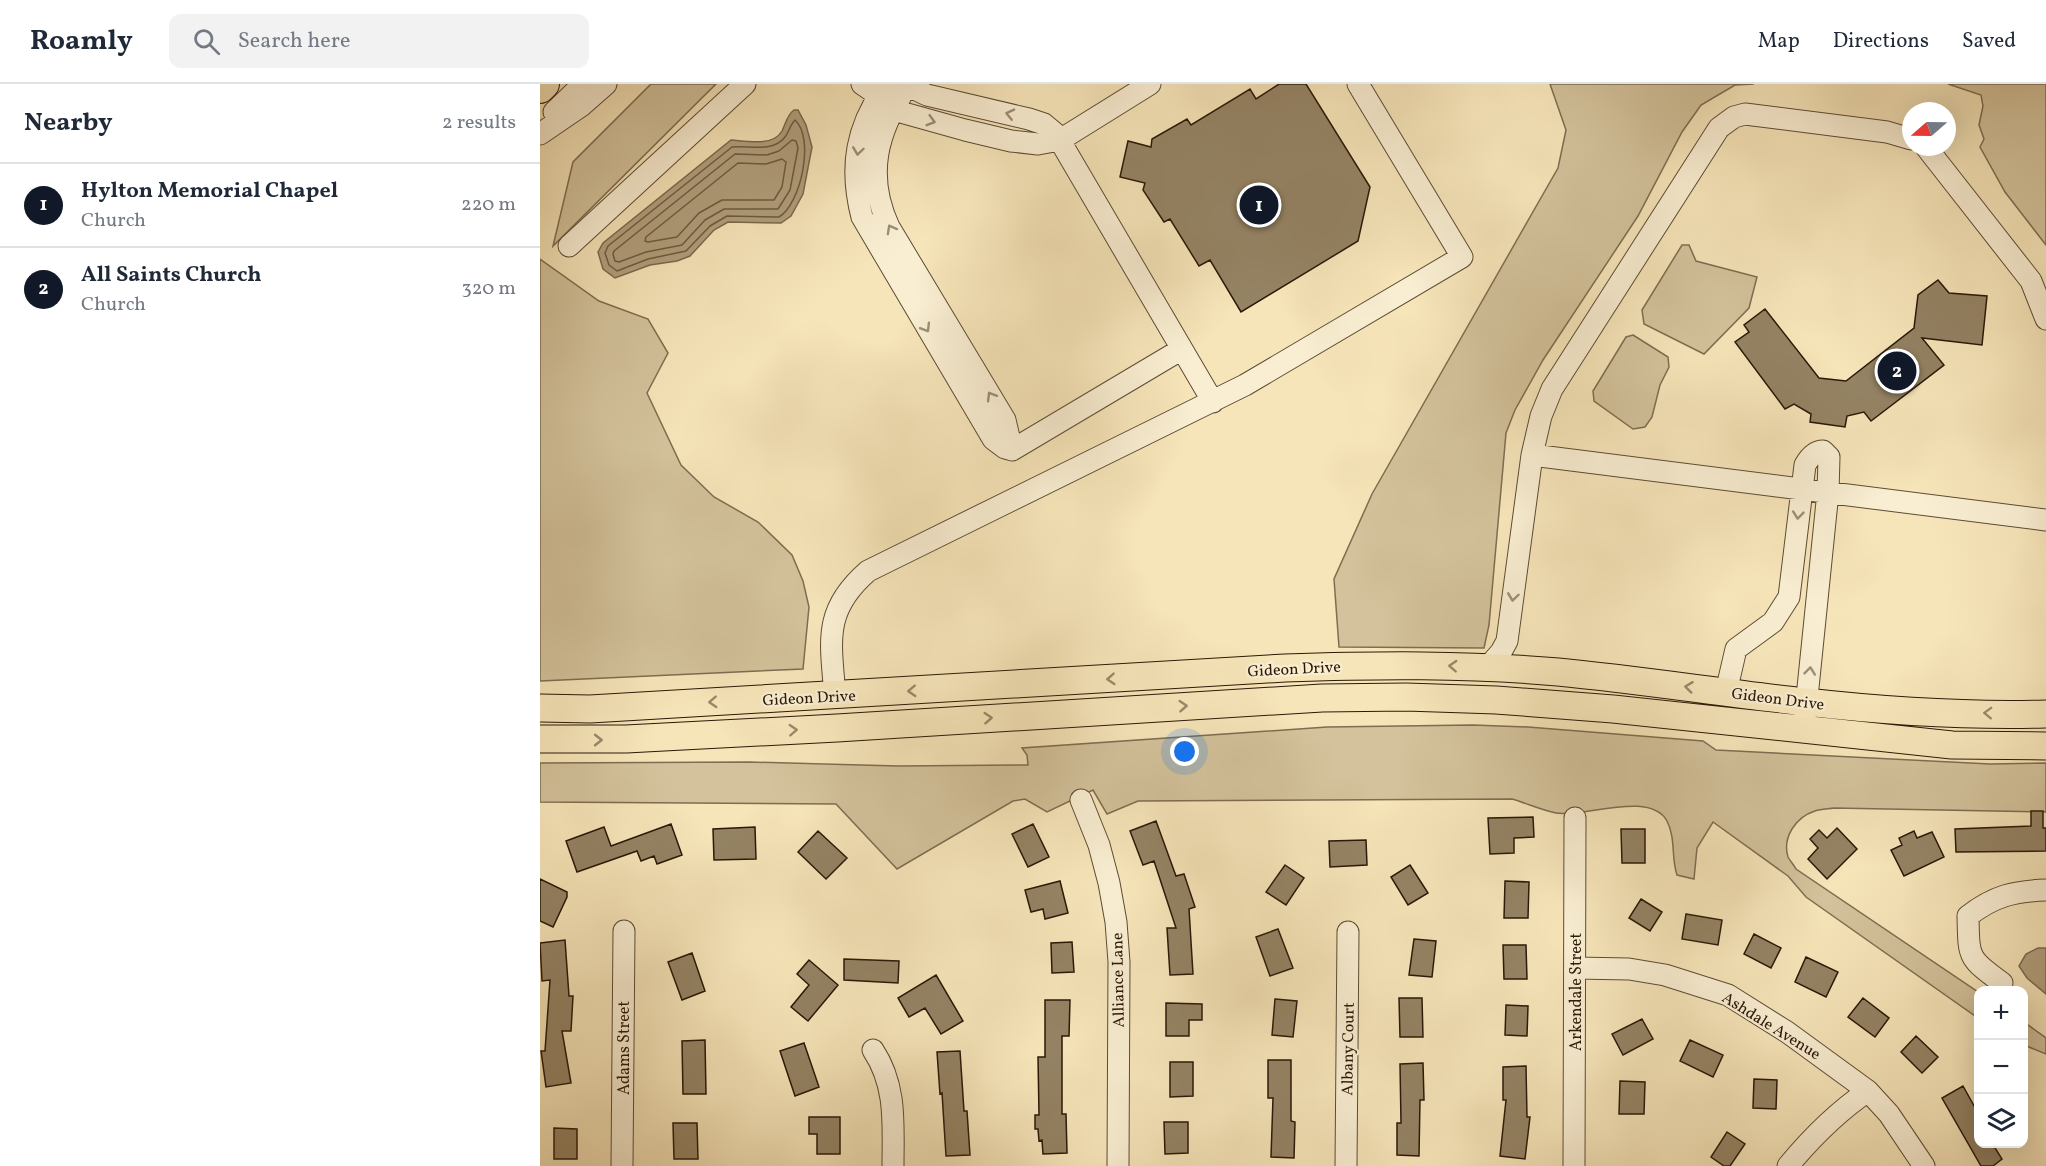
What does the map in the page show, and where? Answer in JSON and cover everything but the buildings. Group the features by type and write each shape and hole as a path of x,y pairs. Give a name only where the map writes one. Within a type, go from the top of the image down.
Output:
{"highway":[{"path":"540,88 544,84"}],"main road":[{"name":"Gideon Drive","path":"540,708 590,709 1285,668 1388,665 1557,672 1806,702 1907,711 2046,714"},
{"path":"835,696 837,728"},
{"name":"Gideon Drive","path":"540,739 605,740 1322,698 1406,697 1496,700 1613,709 1952,745 2046,746"}],"street":[{"path":"540,96 555,84"},
{"path":"540,124 583,84"},
{"path":"540,134 581,106 606,84"},
{"path":"569,246 745,84"},
{"path":"1060,140 1150,84"},
{"path":"835,696 830,643 832,628 845,595 868,571 1213,402 1462,257 1358,84"},
{"path":"1182,349 1012,450 1005,448 993,439 862,217 855,186 860,136 866,118 889,90 927,95 1044,124 1060,140 1213,402"},
{"path":"1486,668 1501,652 1507,641 1532,455 1541,416 1552,389 1713,136 1726,122 1745,114 1887,132 1902,136"},
{"path":"1933,156 2031,281 2046,319"},
{"path":"1726,692 1736,649 1773,622 1789,597 1801,488 1808,460 1816,452 1823,451 1827,453 1830,463 1804,729"},
{"path":"1532,455 2046,520"},
{"name":"Alliance Lane","path":"1081,800 1099,845 1116,922 1119,962 1118,1166"},
{"name":"Arkendale Street","path":"1574,1166 1575,818"},
{"path":"2002,983 1979,965 1970,954 1968,916 1986,902 2004,895 2028,890 2046,890"},
{"name":"Adams Street","path":"622,1166 624,931"},
{"name":"Albany Court","path":"1346,1166 1348,932"},
{"name":"Ashdale Avenue","path":"1575,968 1629,969 1665,975 1728,994 1855,1079 1889,1114 1924,1166"},
{"path":"873,1050 883,1064 892,1103 893,1166"},
{"path":"1788,1166 1807,1143 1832,1119 1868,1091"}],"shaded area":[{"path":"651,84 716,84 553,246 573,162"},
{"path":"1550,84 1754,84 1735,85 1701,105 1682,132 1638,216 1543,360 1515,410 1506,433 1489,625 1484,648 1339,647 1334,579 1372,494 1558,168 1566,130"},
{"path":"1948,84 2046,84 2046,245 2005,192 1980,147 1984,139 1979,125 1983,106 1981,95"},
{"path":"1682,245 1689,245 1696,261 1757,277 1749,308 1704,354 1644,324 1642,310"},
{"path":"540,259 599,301 648,319 668,353 647,393 681,465 714,497 758,522 792,555 803,581 809,607 803,669 540,681"},
{"path":"1633,335 1668,357 1669,367 1660,385 1652,417 1645,427 1633,429 1594,401 1593,391 1626,337"},
{"path":"1473,725 1528,727 1703,741 1716,750 1990,764 2046,763 2046,812 1834,808 1808,814 1797,823 1789,835 1788,857 1796,869 1974,989 1974,1015 1806,897 1788,876 1713,822 1697,848 1694,879 1677,875 1672,835 1667,821 1658,812 1646,807 1615,807 1568,814 1550,812 1512,799 1138,801 1107,814 1093,790 1047,812 1025,799 1013,801 897,869 836,804 540,802 540,763 749,762 898,766 1028,765 1027,755 1022,748 1327,727"},
{"path":"2028,1025 2046,1038 2046,1054 2028,1047"}],"water":[{"path":"794,110 798,110 806,125 812,147 803,194 791,216 781,223 728,222 714,230 690,256 677,261 650,265 615,278 603,269 598,252 603,243 731,140 759,142 778,136"},
{"path":"2038,948 2046,948 2046,994 2027,978 2019,966 2026,954"}],"place":[{"name":"Hylton Memorial Chapel","path":"1259,205"},
{"name":"All Saints Church","path":"1897,371"}]}
